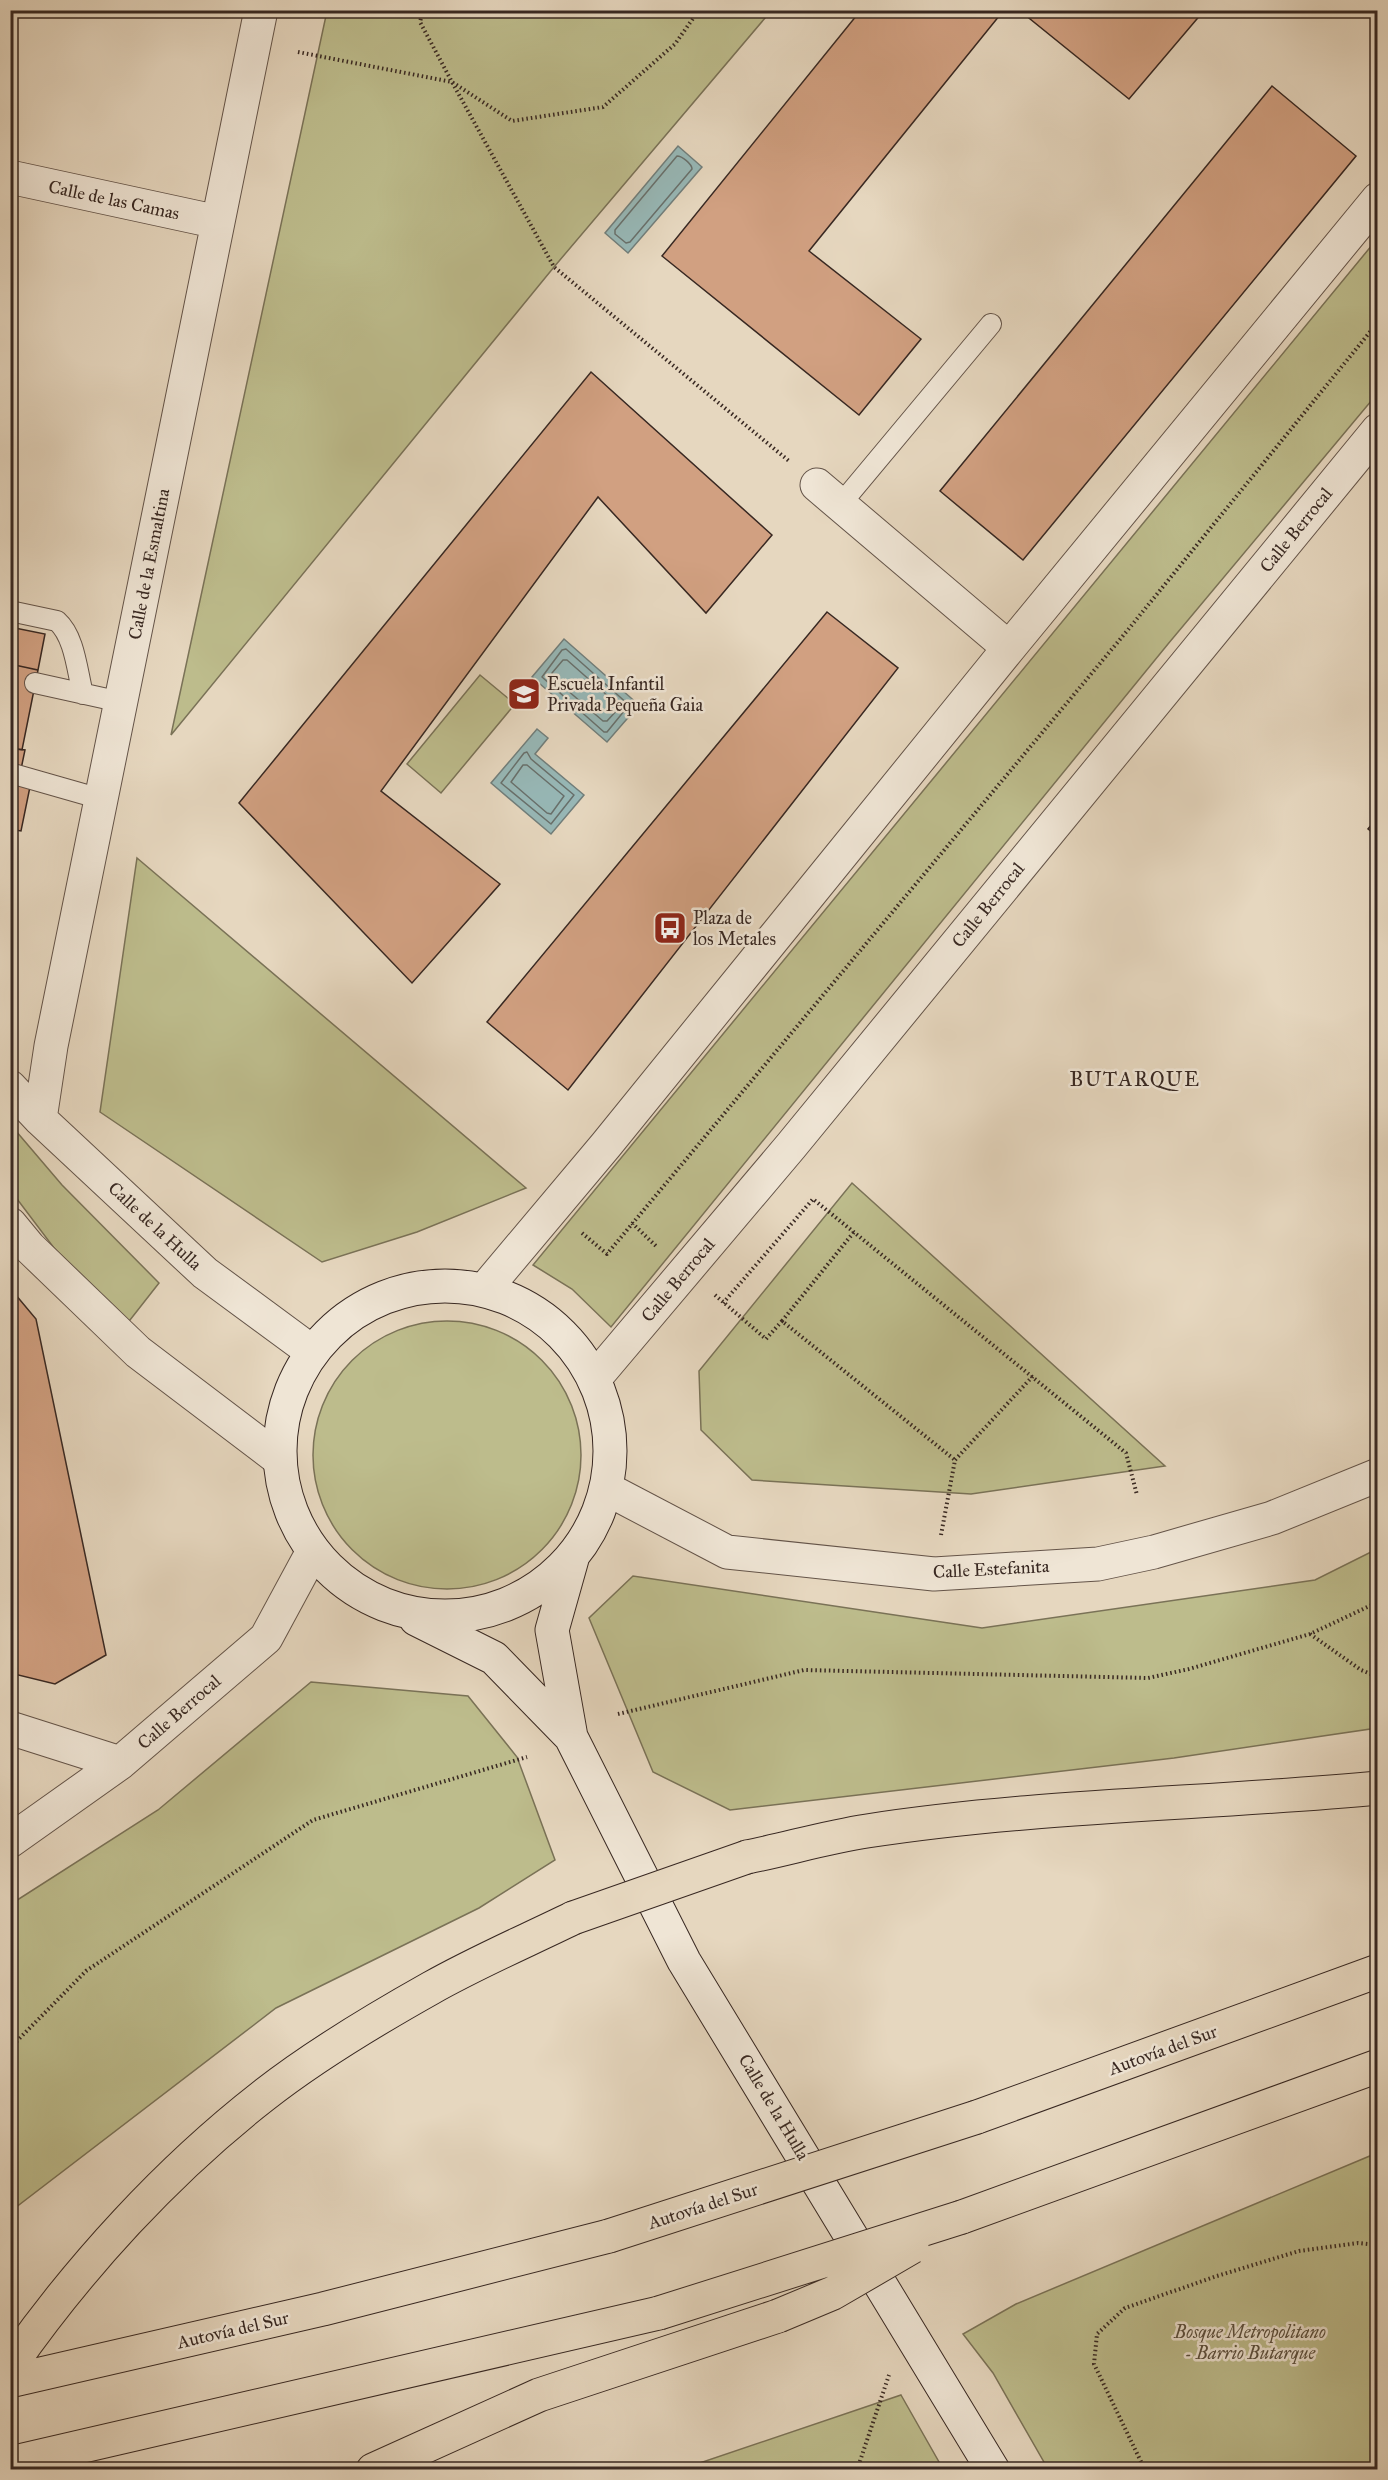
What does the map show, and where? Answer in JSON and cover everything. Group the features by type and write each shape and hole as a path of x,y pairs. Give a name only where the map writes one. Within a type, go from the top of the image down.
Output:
{"highway":[{"path":"10,2367 103,2249 187,2162 264,2095 336,2045 432,1987 573,1918 747,1857 865,1831 1032,1811 1377,1788"},
{"name":"Autovía del Sur","path":"10,2380 323,2309 609,2236 977,2117 1377,1971"},
{"path":"10,2463 659,2313 962,2217 1377,2066"},
{"path":"373,2469 539,2395 778,2316 833,2293 962,2217"}],"street":[{"name":"Calle de la Esmaltina","path":"40,1119 51,1046 261,10"},
{"name":"Calle de las Camas","path":"10,177 218,222"},
{"path":"485,1288 606,1145 1009,648 1377,200"},
{"name":"Calle Berrocal","path":"595,1378 791,1146 1377,430"},
{"path":"829,495 1009,648"},
{"name":"Calle de la Hulla","path":"10,1087 40,1119 205,1273 311,1350"},
{"path":"10,1224 29,1247 138,1352 279,1459"},
{"path":"398,1611 445,1617 493,1611 536,1591 572,1559 594,1526 607,1489 611,1432 595,1378 550,1321 485,1288 420,1286 390,1296 360,1307 311,1350 292,1384 282,1421 279,1459 284,1492 296,1523 313,1551 351,1588 494,1658 571,1737"},
{"name":"Calle Estefanita","path":"607,1489 727,1552 934,1574 1098,1563 1154,1552 1272,1518 1377,1475"},
{"name":"Calle Berrocal","path":"10,1841 120,1763 266,1638 313,1551"},
{"path":"571,1737 552,1630 572,1559"},
{"path":"10,1728 120,1763"},
{"name":"Calle de la Hulla","path":"571,1737 684,1961 993,2469"}],"lane":[{"path":"829,495 991,324"},
{"path":"10,611 57,621 61,625 67,634 83,694"},
{"path":"35,683 121,702"},
{"path":"10,773 101,800"}],"path":[{"path":"423,10 420,22 554,267 829,495"},
{"path":"298,52 452,82 512,121 603,107 675,44 699,10"},
{"path":"582,1232 607,1254 1134,622 1377,322"},
{"path":"723,1303 813,1199 1126,1453 1137,1495"},
{"path":"633,1223 659,1250"},
{"path":"708,1289 766,1339 854,1232"},
{"path":"782,1321 956,1460"},
{"path":"934,1574 956,1460 1033,1376"},
{"path":"618,1714 804,1670 1148,1678 1189,1669 1310,1634 1377,1602"},
{"path":"1310,1634 1361,1671 1377,1677"},
{"path":"10,2048 86,1971 313,1820 527,1757"},
{"path":"1145,2469 1094,2364 1097,2334 1125,2308 1217,2276 1299,2251 1358,2243 1377,2245"},
{"path":"857,2469 906,2326"}],"green space":[{"path":"327,11 771,11 554,267 171,735"},
{"path":"1377,239 1377,394 1168,644 611,1327 572,1289 533,1265"},
{"path":"480,675 515,704 441,793 407,764"},
{"path":"137,858 526,1188 417,1232 322,1262 100,1112"},
{"path":"10,1124 62,1185 159,1283 119,1334 11,1191"},
{"path":"852,1183 1165,1466 971,1494 752,1480 701,1430 699,1371"},
{"path":"447,1321 473,1324 498,1331 521,1344 542,1360 558,1381 571,1404 578,1429 581,1455 578,1481 571,1506 558,1529 542,1550 521,1566 498,1579 473,1586 447,1589 421,1586 396,1579 373,1566 352,1550 336,1529 323,1506 316,1481 313,1455 316,1429 323,1404 336,1381 352,1360 373,1344 396,1331 421,1324"},
{"path":"1377,1549 1377,1728 1174,1758 730,1810 653,1772 589,1618 633,1576 982,1628 1315,1580"},
{"path":"311,1682 468,1696 517,1757 555,1860 479,1908 276,2008 11,2211 11,1904 158,1810"},
{"name":"Bosque Metropolitano - Barrio Butarque","path":"1377,2153 1377,2469 1048,2469 993,2373 963,2334 1016,2304"},
{"path":"901,2395 943,2469 682,2469"}],"water":[{"path":"678,146 702,167 628,253 605,233"},
{"path":"564,639 639,705 607,742 532,677"},
{"path":"537,729 548,738 535,754 584,795 551,834 491,783"}],"building":[{"path":"861,10 1004,10 809,251 921,339 859,415 662,256"},
{"path":"1019,10 1199,10 1202,13 1129,99"},
{"path":"1272,86 1356,156 1023,560 940,491"},
{"path":"591,372 772,535 706,613 598,497 381,791 500,884 412,983 239,803"},
{"path":"827,612 898,668 568,1090 487,1022"},
{"path":"10,627 45,634 38,670 10,664"},
{"path":"10,664 38,670 22,750 10,748"},
{"path":"10,748 25,750 20,774 32,777 21,831 10,829"},
{"path":"1378,817 1378,837 1368,829"},
{"path":"10,1288 36,1319 106,1655 55,1684 10,1673"}],"place":[{"name":"Escuela Infantil Privada Pequeña Gaia","path":"524,694"},
{"name":"Plaza de los Metales","path":"670,928"}],"district":[{"name":"BUTARQUE","path":"1135,1079"}]}
